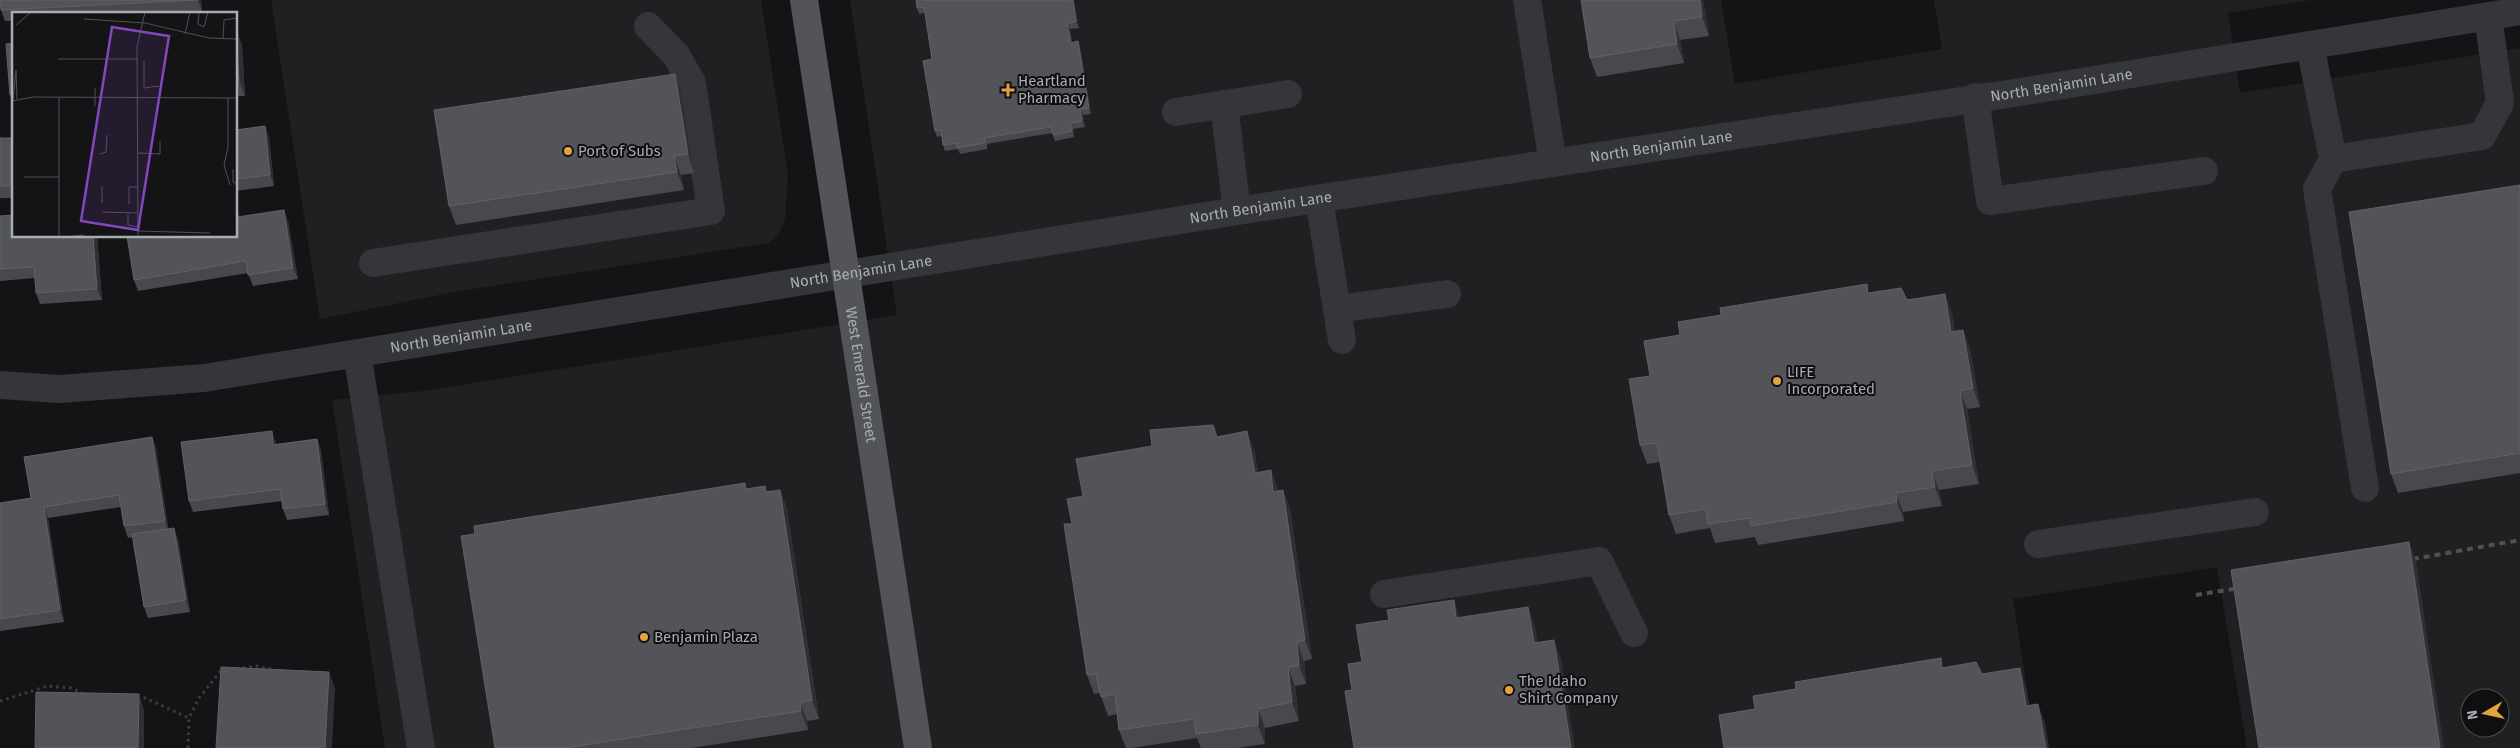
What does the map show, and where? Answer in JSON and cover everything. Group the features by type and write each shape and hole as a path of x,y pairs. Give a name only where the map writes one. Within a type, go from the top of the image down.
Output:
{"main road":[{"name":"West Emerald Street","path":"804,0 918,748"}],"street":[{"path":"1527,0 1553,163"},
{"name":"North Benjamin Lane","path":"0,386 60,389 204,378 847,276 1237,211 2520,11"},
{"path":"2333,160 2482,136 2500,103 2488,16"},
{"path":"373,263 711,211 692,82 676,55 648,26"},
{"path":"2310,45 2333,160 2317,189 2365,488"},
{"path":"1176,112 1288,94"},
{"path":"1975,97 1990,202 2204,171"},
{"path":"1224,104 1237,211"},
{"path":"1319,199 1342,340"},
{"path":"1337,309 1447,294"},
{"path":"357,353 421,748"},
{"path":"2038,544 2255,512"},
{"path":"1384,594 1599,561 1634,632"}],"path":[{"path":"238,669 256,666 278,669 283,674"},
{"path":"188,748 189,718 199,698 220,672 229,671"},
{"path":"0,701 48,686 71,688 92,698"},
{"path":"136,699 145,698 189,718"}],"shaded area":[{"path":"271,0 761,0 788,175 785,218 780,232 769,243 454,292 320,319"},
{"path":"850,0 1721,0 1735,84 1942,49 1934,0 2311,0 2228,13 2240,93 2520,48 2520,748 2247,748 2217,567 2013,599 2036,748 385,748 332,400 424,391 897,315"}],"building":[{"path":"0,0 198,0 1,10"},
{"name":"Heartland Pharmacy","path":"916,0 1073,0 1076,22 1067,23 1071,43 1078,41 1089,108 1080,109 1082,121 1070,123 1072,131 1053,135 1051,127 984,138 985,143 957,148 957,143 943,145 941,130 935,131 923,61 932,59 924,7 917,8"},
{"path":"1581,0 1700,0 1702,17 1674,21 1677,44 1590,58"},
{"path":"12,43 12,94 10,95 6,44"},
{"name":"Port of Subs","path":"675,74 688,154 674,156 677,172 449,206 434,110"},
{"path":"265,126 270,175 238,179 238,130"},
{"path":"0,138 12,138 12,186 0,186"},
{"path":"2520,185 2520,453 2391,474 2349,212"},
{"path":"284,210 293,268 248,275 246,261 134,280 127,238 238,238 238,217"},
{"path":"12,215 12,238 93,238 97,289 36,293 34,267 0,269 0,216"},
{"path":"1867,284 1868,293 1901,288 1907,300 1945,294 1951,332 1963,330 1973,388 1960,391 1972,465 1932,471 1935,487 1896,493 1897,502 1751,526 1750,518 1708,524 1706,509 1669,515 1657,443 1640,445 1629,379 1650,376 1644,341 1680,335 1678,322 1721,315 1720,308"},
{"path":"1213,425 1217,437 1247,431 1255,473 1271,470 1273,492 1283,490 1305,640 1297,642 1299,666 1288,667 1292,702 1258,709 1258,725 1196,734 1194,719 1119,730 1115,694 1101,697 1096,674 1087,675 1064,524 1072,524 1067,499 1083,496 1076,459 1152,446 1150,430"},
{"path":"272,431 273,445 317,439 325,504 283,509 280,489 189,501 181,442"},
{"path":"152,437 165,521 124,526 119,495 44,507 60,610 0,619 0,503 31,498 24,457"},
{"name":"Benjamin Plaza","path":"745,483 746,489 765,486 766,492 780,490 812,700 800,702 801,711 565,748 495,748 461,536 475,534 474,526"},
{"path":"174,528 186,600 144,607 132,534"},
{"path":"2409,542 2440,748 2259,748 2231,570"},
{"path":"1454,600 1456,618 1528,607 1534,643 1554,640 1571,748 1354,748 1345,691 1352,690 1348,664 1362,662 1356,625 1389,620 1387,610"},
{"path":"1941,658 1942,668 1976,662 1982,674 2020,668 2026,706 2038,704 2046,748 1724,748 1719,715 1755,709 1753,696 1796,689 1795,682"},
{"path":"221,667 329,672 325,748 216,748"},
{"path":"36,692 139,694 138,748 35,748"}],"railway":[{"path":"2402,561 2520,540"},
{"path":"2196,595 2246,587"}],"place":[{"name":"Heartland Pharmacy","path":"1008,90"},
{"name":"Port of Subs","path":"568,151"},
{"name":"LIFE Incorporated","path":"1777,381"},
{"name":"Benjamin Plaza","path":"644,637"},
{"name":"The Idaho Shirt Company","path":"1509,690"}]}
